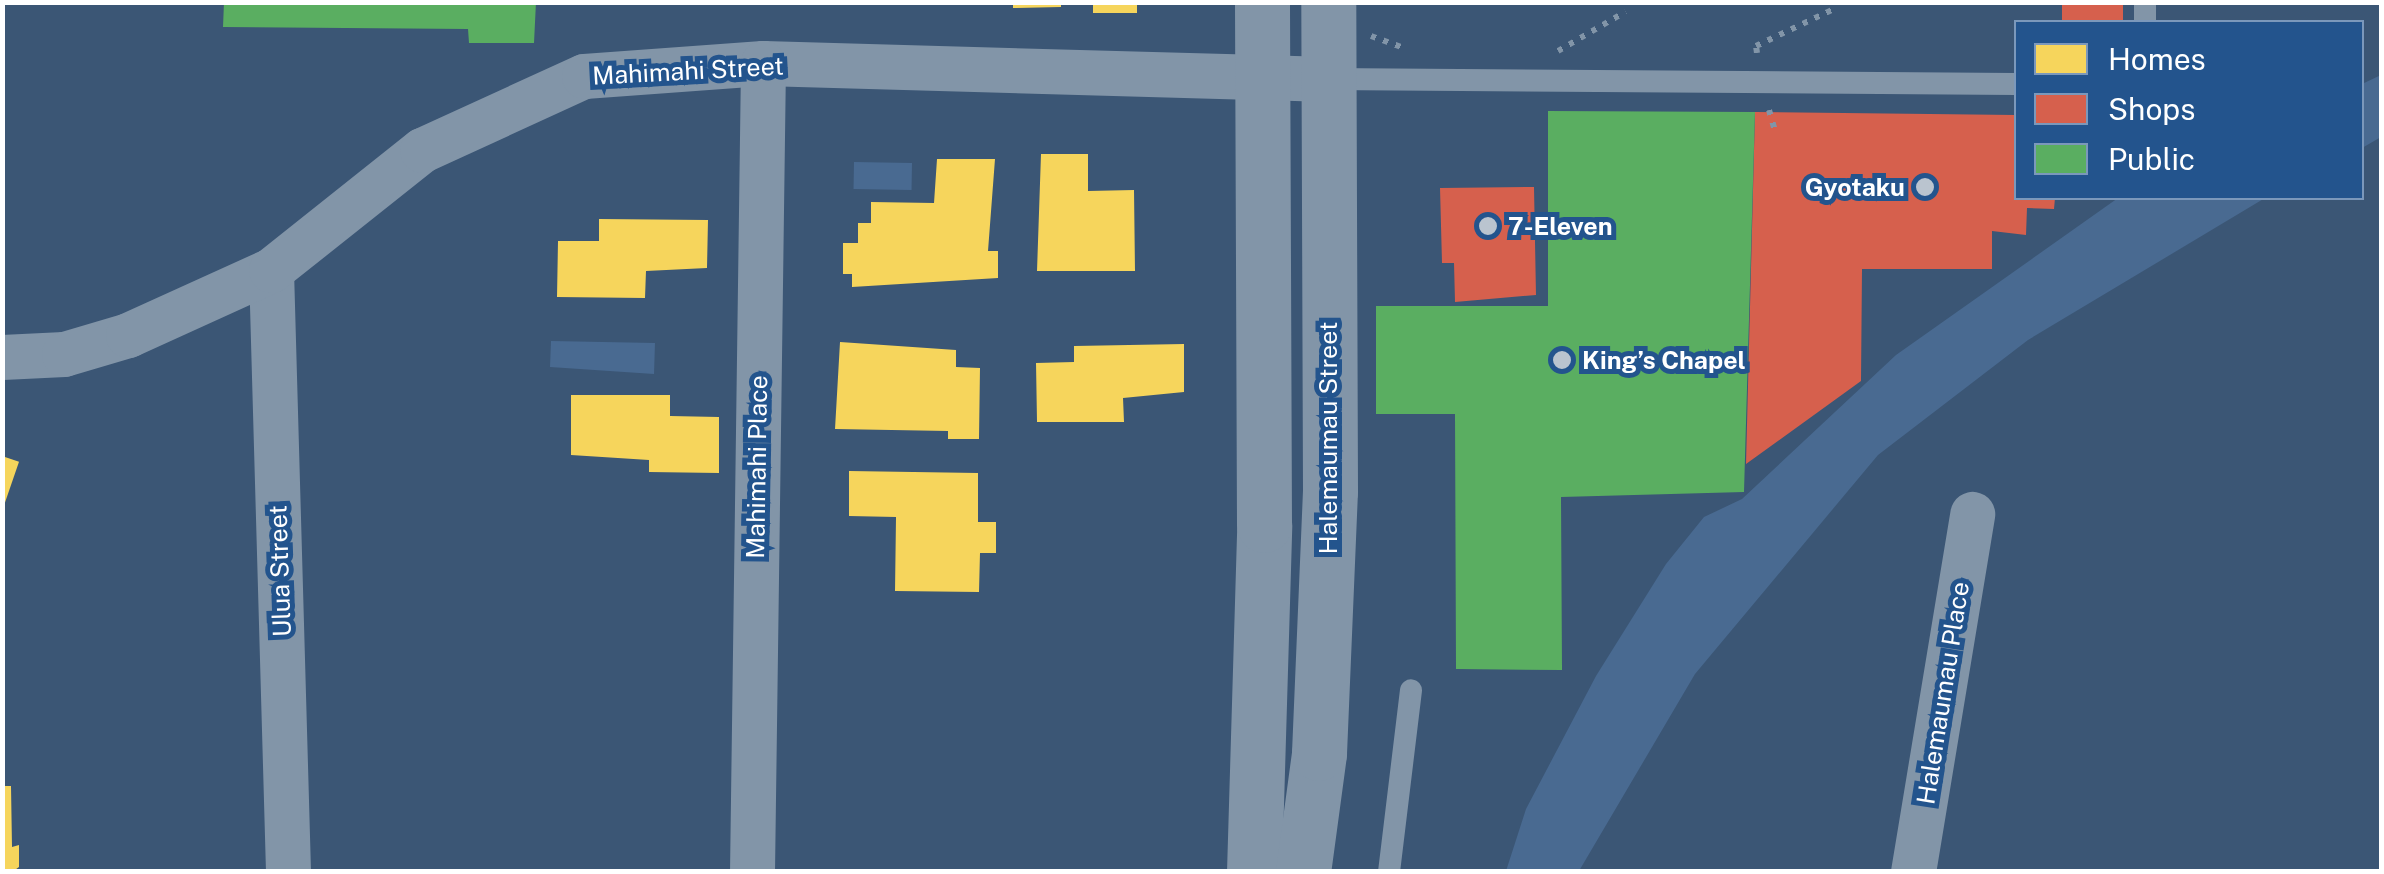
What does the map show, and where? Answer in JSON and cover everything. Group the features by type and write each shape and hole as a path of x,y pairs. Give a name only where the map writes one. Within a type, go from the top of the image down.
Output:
{"street":[{"path":"1254,872 1260,688 1262,2"},
{"name":"Halemaumau Street","path":"1303,872 1322,690 1330,491 1328,2"},
{"name":"Mahimahi Street","path":"2,357 64,354 128,335 272,270 422,150 489,114 584,76 763,64 1328,79"},
{"name":"Mahimahi Place","path":"752,872 763,64"},
{"name":"Ulua Street","path":"272,270 288,872"},
{"name":"Halemaumau Place","path":"1913,872 1972,514"},
{"path":"1260,688 1322,690"}],"lane":[{"path":"1328,79 2014,84"},
{"path":"1390,872 1411,690"}],"path":[{"path":"1770,112 1774,128"}],"water":[{"path":"2381,75 2381,137 2364,147 2364,83"},
{"path":"854,162 912,163 912,190 854,189"},
{"path":"2115,200 2262,200 2028,340 1878,455 1695,674 1579,871 1506,871 1526,809 1596,676 1666,564 1704,517 1742,499 1896,355"},
{"path":"551,341 655,343 654,374 550,367"}],"building: Homes":[{"path":"1013,2 1061,2 1061,7 1013,8"},
{"path":"1093,2 1137,2 1137,13 1093,13"},
{"path":"1041,154 1088,154 1088,191 1134,190 1135,271 1037,271"},
{"path":"937,159 995,159 988,251 998,251 998,278 852,287 852,274 843,274 843,243 858,243 858,223 871,223 871,202 934,203"},
{"path":"599,219 708,220 707,268 646,271 645,298 557,297 558,241 599,241"},
{"path":"840,342 956,350 956,367 980,368 979,439 948,439 948,431 835,429"},
{"path":"1184,344 1184,392 1123,398 1124,422 1037,422 1036,363 1074,362 1074,346"},
{"path":"571,395 670,395 670,416 719,417 719,473 649,472 649,460 571,455"},
{"path":"2,456 19,462 2,511"},
{"path":"849,471 978,473 978,522 996,522 996,553 980,553 979,592 895,591 896,517 849,516"},
{"path":"2,786 11,786 12,847 19,845 19,867 12,872 2,872"}],"building: Shops":[{"path":"2062,2 2123,2 2123,20 2062,20"},
{"path":"1755,112 2014,115 2014,200 2055,200 2054,209 2027,208 2026,235 1992,231 1992,269 1862,269 1861,381 1746,464"},
{"name":"7-Eleven","path":"1534,187 1536,295 1455,302 1454,263 1442,263 1440,188"}],"building: Public":[{"path":"224,2 536,2 534,43 469,43 468,29 223,27"},
{"name":"King’s Chapel","path":"1548,111 1755,112 1744,492 1561,497 1562,670 1456,669 1455,414 1376,414 1376,306 1548,306"}],"place":[{"name":"Gyotaku","path":"1925,187"},
{"name":"7-Eleven","path":"1488,226"},
{"name":"King’s Chapel","path":"1562,360"}]}
